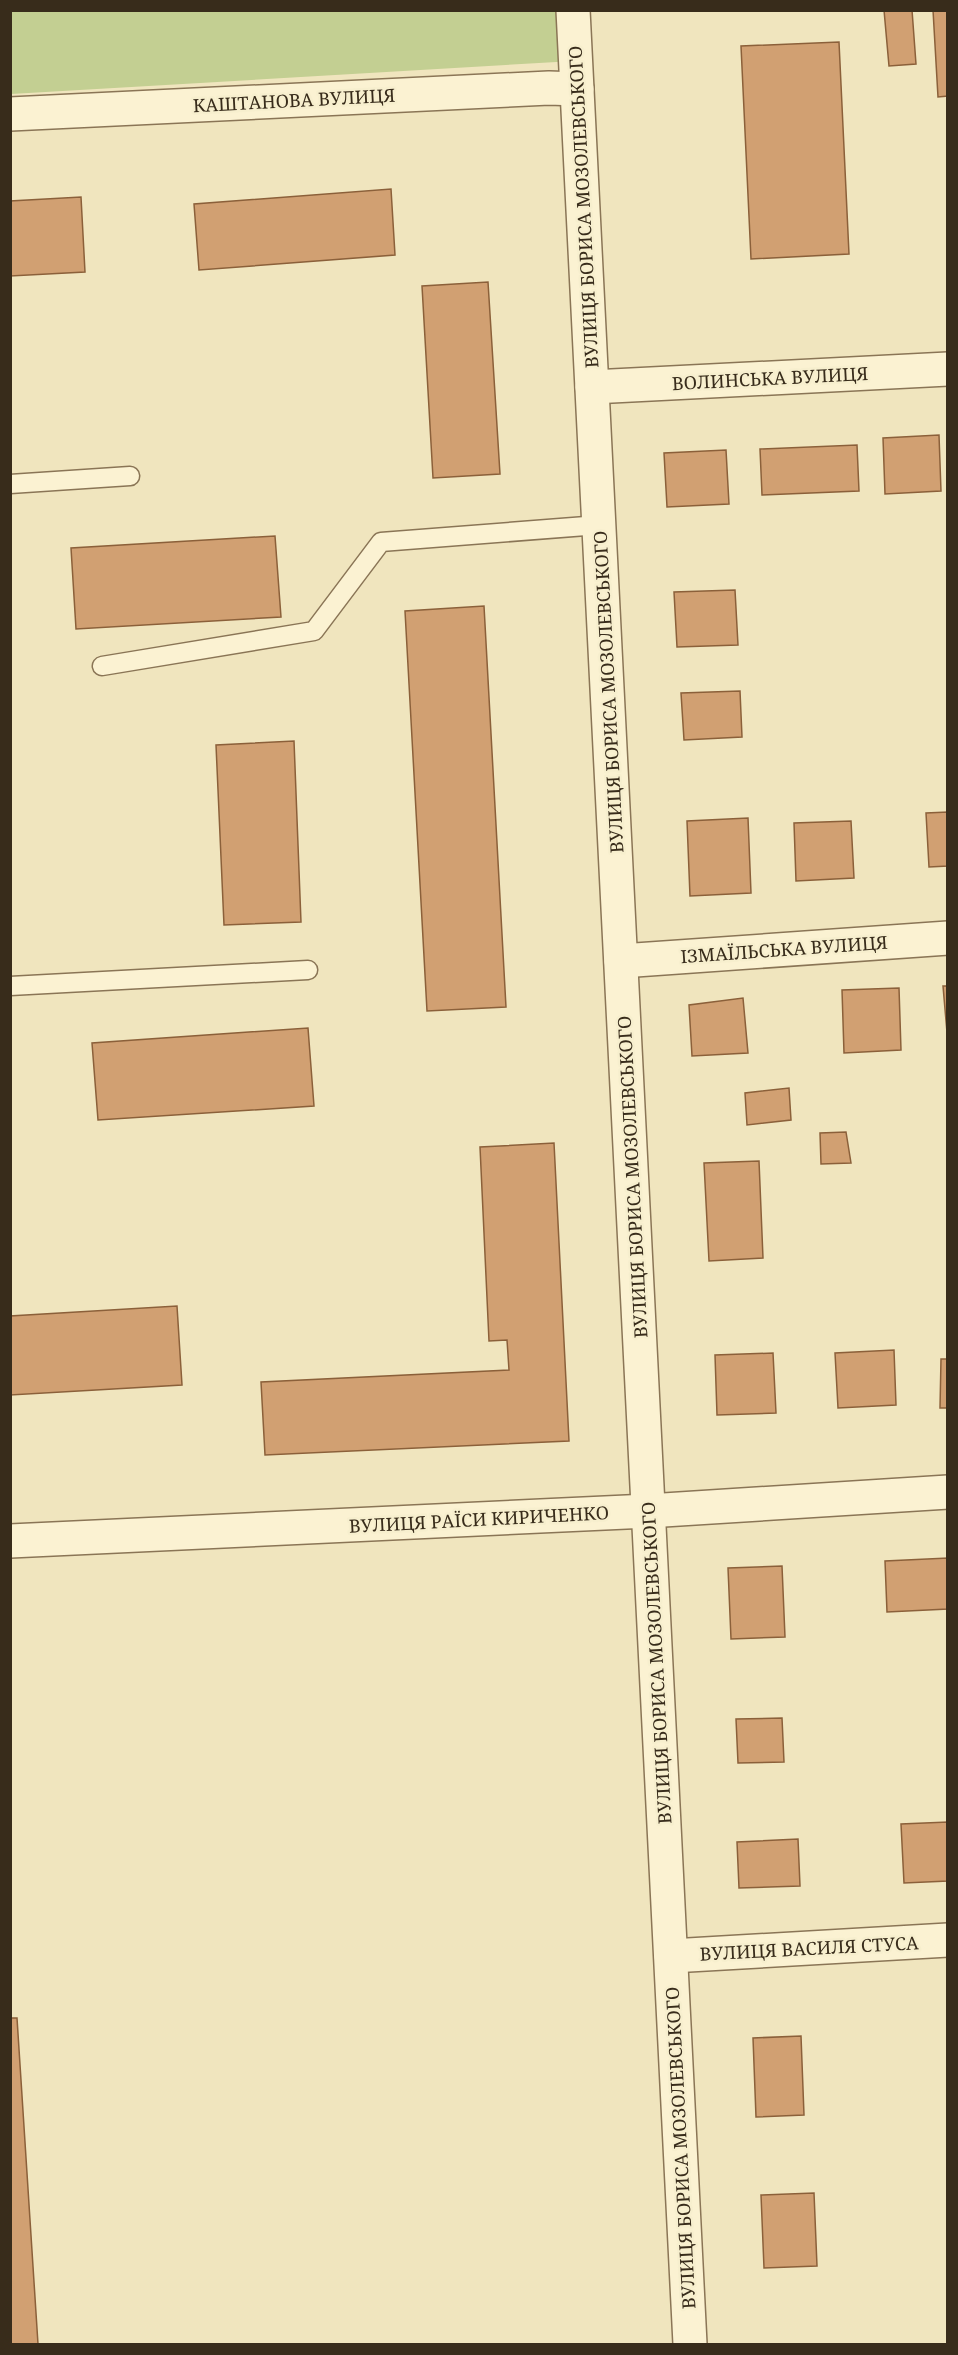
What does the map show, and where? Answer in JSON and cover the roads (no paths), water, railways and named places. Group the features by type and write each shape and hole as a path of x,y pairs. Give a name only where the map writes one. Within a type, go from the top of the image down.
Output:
{"street":[{"name":"ВУЛИЦЯ БОРИСА МОЗОЛЕВСЬКОГО","path":"573,10 690,2344"},
{"name":"КАШТАНОВА ВУЛИЦЯ","path":"10,114 549,88 577,89"},
{"name":"ВОЛИНСЬКА ВУЛИЦЯ","path":"592,387 948,369"},
{"name":"ІЗМАЇЛЬСЬКА ВУЛИЦЯ","path":"621,961 948,938"},
{"name":"ВУЛИЦЯ РАЇСИ КИРИЧЕНКО","path":"10,1541 648,1511 948,1492"},
{"name":"ВУЛИЦЯ ВАСИЛЯ СТУСА","path":"671,1956 948,1940"}],"lane":[{"path":"10,484 130,476"},
{"path":"102,666 314,631 381,542 599,525"},
{"path":"10,987 308,970"}]}
